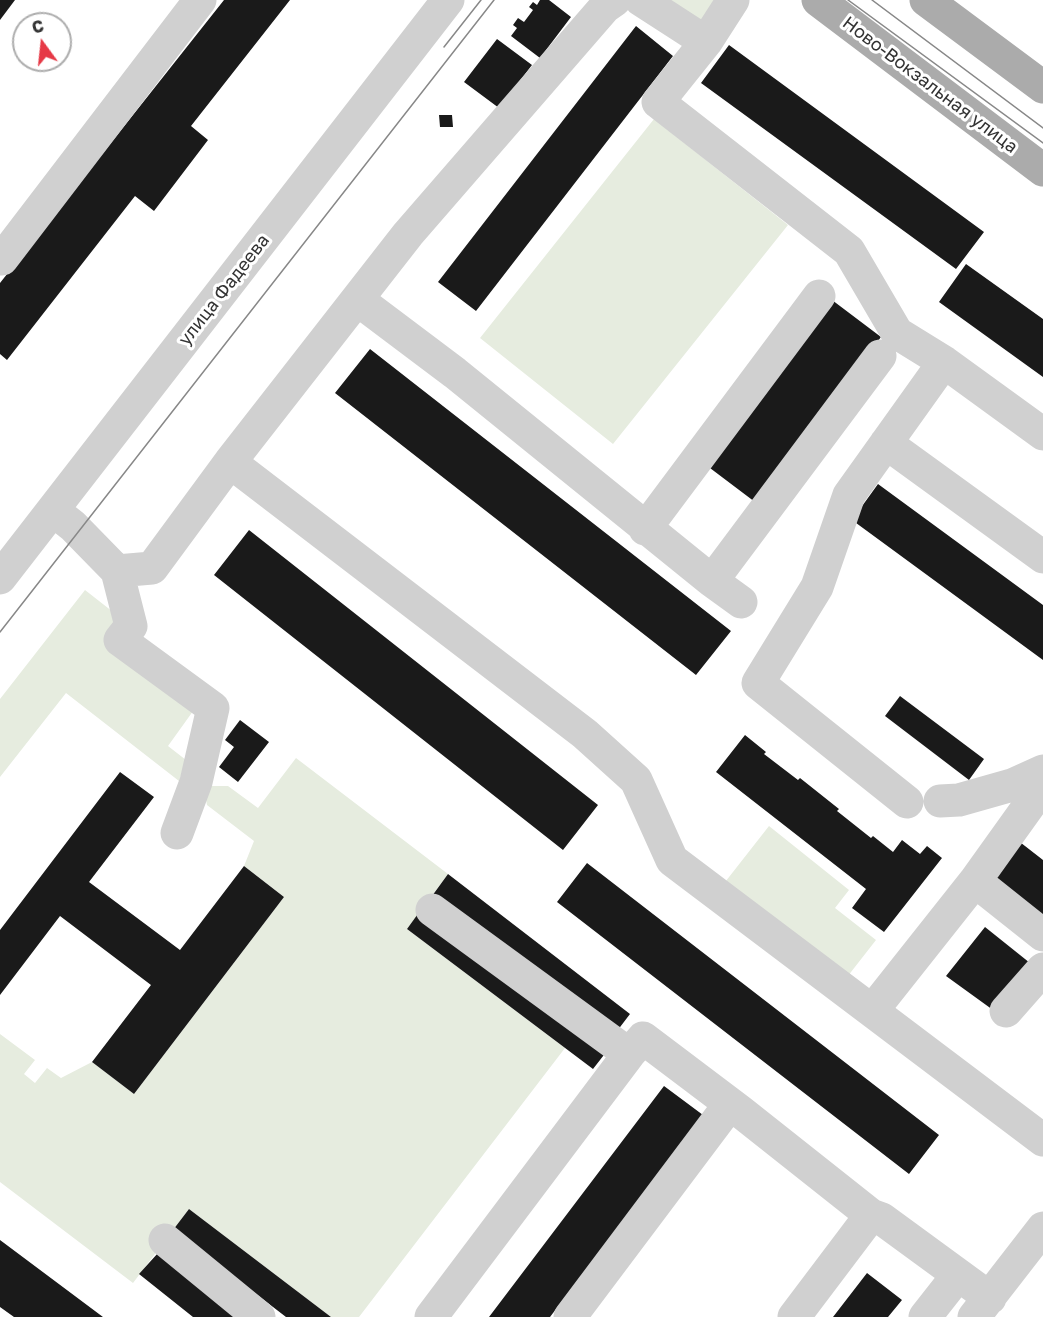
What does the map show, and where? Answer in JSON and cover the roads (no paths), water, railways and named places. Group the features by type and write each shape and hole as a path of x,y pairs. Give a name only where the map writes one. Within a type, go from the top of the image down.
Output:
{"main road":[{"name":"Ново-Вокзальная улица","path":"818,0 1043,170"},
{"path":"926,0 1043,87"}],"street":[{"path":"0,259 200,0"},
{"name":"улица Фадеева","path":"0,578 448,0"},
{"path":"117,571 152,568 230,462 408,234 605,7 615,0"},
{"path":"641,0 706,42"},
{"path":"733,0 706,42 658,102 849,251 897,333 944,362 1043,434"},
{"path":"645,528 819,296"},
{"path":"358,300 741,602"},
{"path":"712,581 880,356"},
{"path":"907,802 758,683 817,587 849,495 944,362"},
{"path":"886,443 1043,557"},
{"path":"230,462 585,734 636,780 672,860 1043,1140"},
{"path":"54,511 78,531 117,571 131,626 120,640 213,708 196,782 177,833"},
{"path":"940,801 959,801 1012,785 1043,771"},
{"path":"872,1011 975,881 1043,786"},
{"path":"975,881 1043,935"},
{"path":"432,910 628,1054"},
{"path":"1006,1011 1043,969"},
{"path":"431,1317 628,1054 643,1038 871,1215 882,1219 958,1275 982,1307 1043,1228"},
{"path":"570,1317 730,1104"},
{"path":"794,1317 871,1215"},
{"path":"165,1240 260,1317"},
{"path":"925,1317 958,1275"}],"tram line":[{"path":"444,47 481,0"},
{"path":"0,632 494,0"},
{"path":"848,0 1043,143"},
{"path":"872,0 1043,128"}]}
